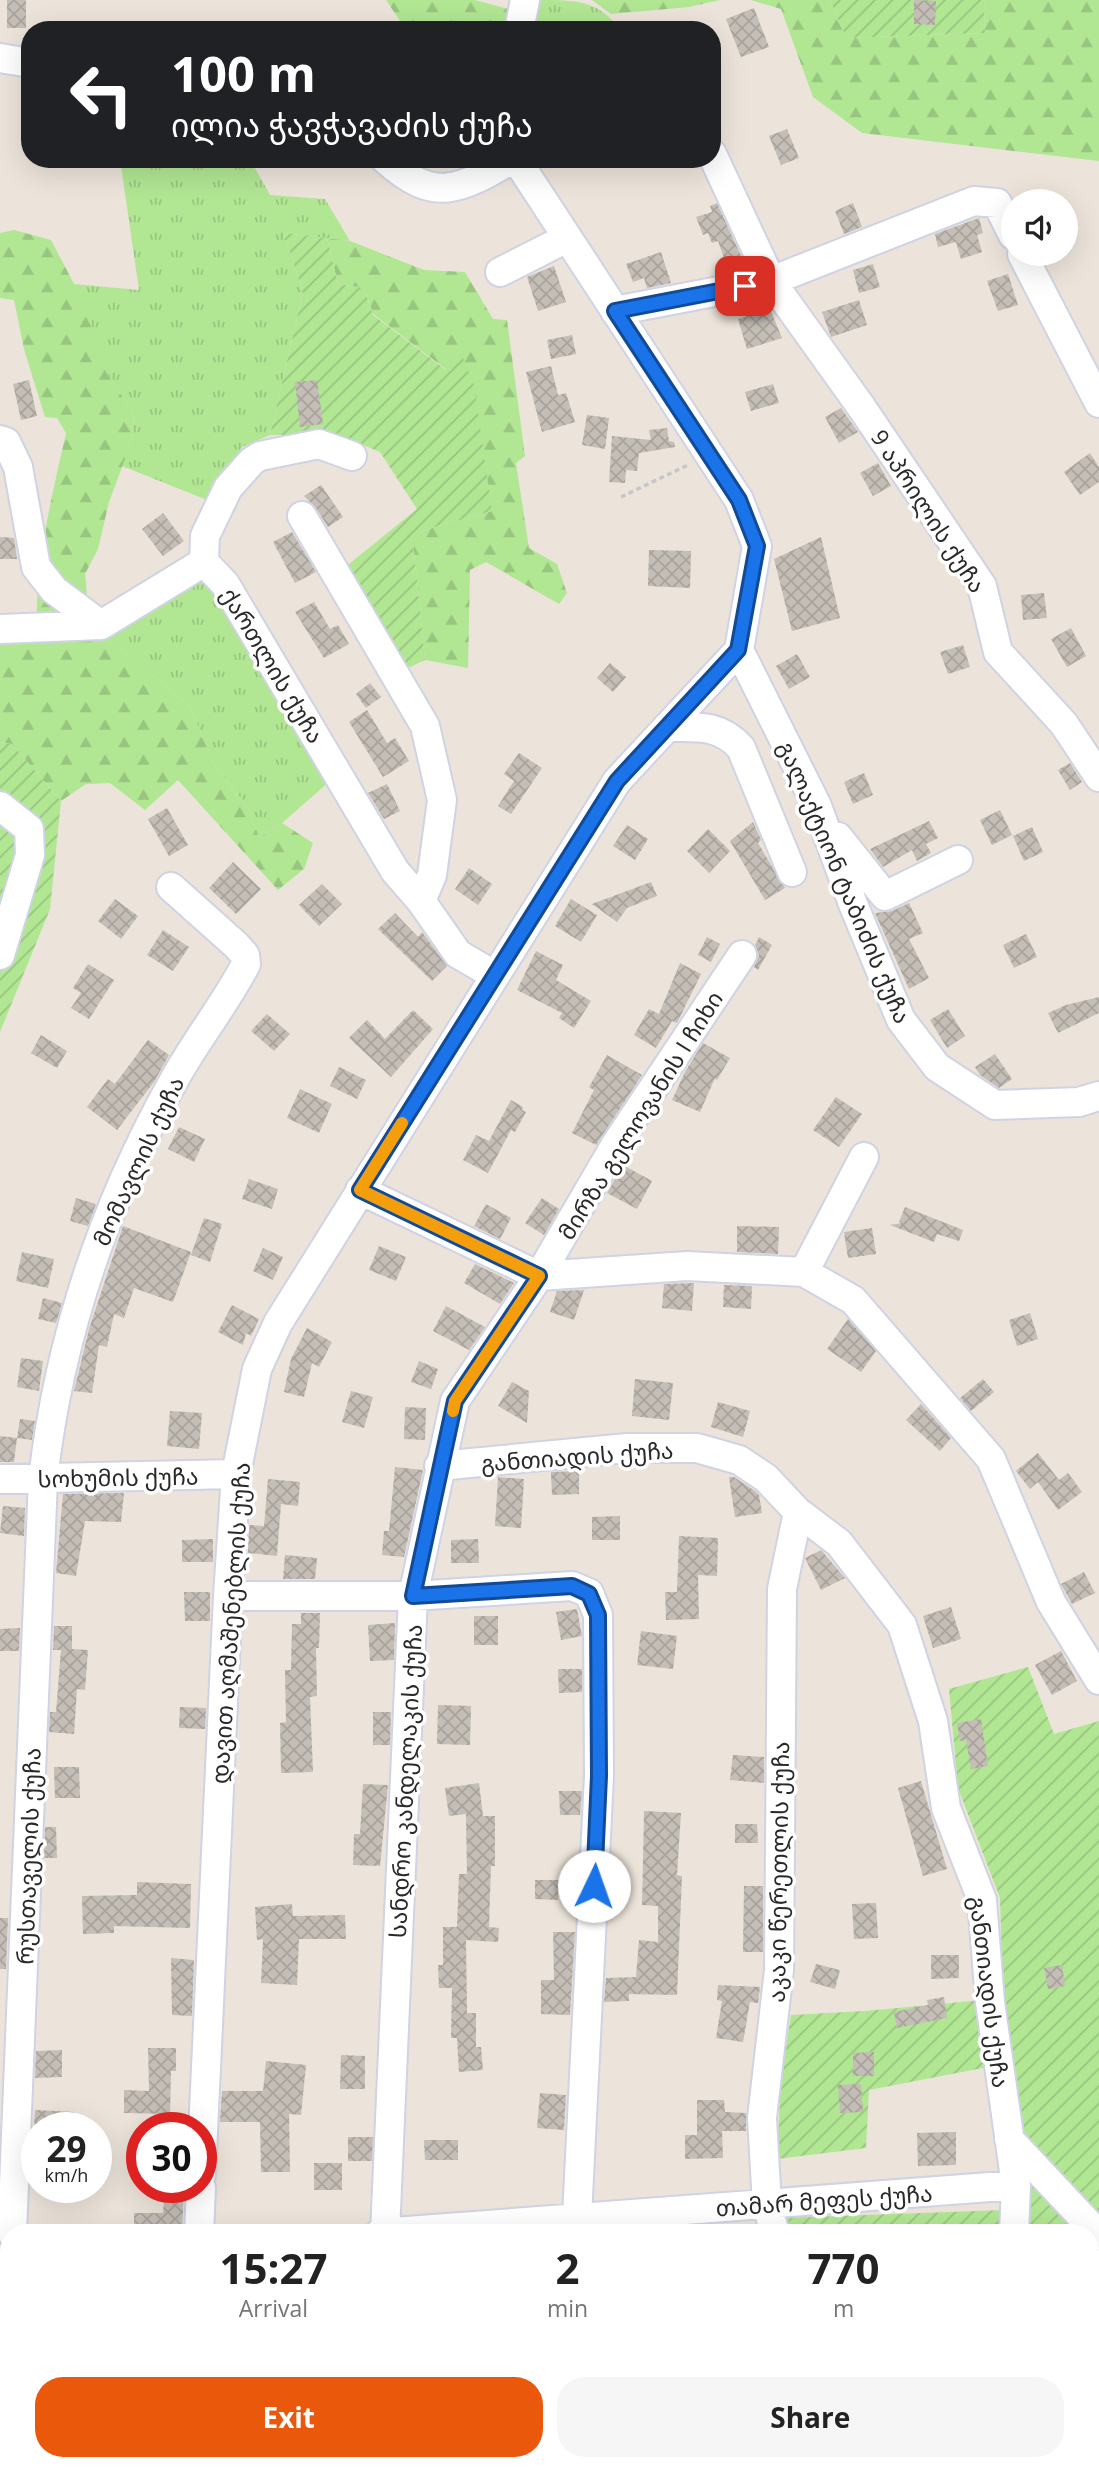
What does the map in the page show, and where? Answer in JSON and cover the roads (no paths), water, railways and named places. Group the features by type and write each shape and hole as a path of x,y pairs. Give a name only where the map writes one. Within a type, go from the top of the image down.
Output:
{"street":[{"path":"521,21 525,0"},
{"path":"0,58 21,62"},
{"path":"394,168 404,177 431,189 472,183 498,168"},
{"path":"520,168 739,500 757,546 738,650"},
{"name":"9 აპრილის ქუჩა","path":"719,168 771,281 862,408 982,586 998,652 1064,724 1099,777"},
{"path":"615,311 771,281 974,201 997,203 1001,211"},
{"path":"500,272 567,238"},
{"path":"1028,266 1099,403"},
{"path":"0,440 6,442 18,467 36,567 54,590 101,625"},
{"path":"0,629 101,625 204,562 205,536 228,488 252,461 260,456 319,444 352,456"},
{"path":"302,516 425,726 442,800 432,875 421,901"},
{"name":"ქართლის ქუჩა","path":"204,562 225,584 395,871 421,901 458,954 494,975"},
{"name":"დავით აღმაშენებლის ქუჩა","path":"204,2112 236,1474 257,1369 278,1323 617,781 738,650"},
{"name":"გალაქტიონ ტაბიძის ქუჩა","path":"738,650 817,806 853,904 901,1020 937,1067 995,1105 1079,1101 1099,1096"},
{"path":"667,727 716,728 736,742 753,775 792,872"},
{"path":"0,806 29,829 30,855 0,956"},
{"path":"817,806 856,863 885,896 958,860"},
{"name":"მომავლის ქუჩა","path":"43,1479 52,1407 89,1265 117,1194 173,1081 246,964 245,955 171,887"},
{"name":"მირზა გელოვანის I ჩიხი","path":"539,1276 616,1144 743,954"},
{"path":"804,1272 864,1157"},
{"path":"360,1190 539,1276 687,1266 804,1272 853,1300 991,1459 1051,1602 1099,1680"},
{"name":"სანდრო კანდელაკის ქუჩა","path":"383,2224 413,1596 455,1401 539,1276"},
{"name":"განთიადის ქუჩა","path":"439,1466 627,1448 697,1448 739,1460 766,1478 798,1512 839,1544 902,1625 933,1721 946,1808 982,1900 990,2002 1016,2185 1014,2224"},
{"name":"სოხუმის ქუჩა","path":"0,1479 236,1474"},
{"name":"რუსთაველის ქუჩა","path":"12,2224 43,1479"},
{"name":"აკაკი წერეთლის ქუჩა","path":"772,2224 767,2205 762,2118 779,1970 782,1589 798,1512"},
{"path":"228,1596 413,1596 572,1586 589,1594 598,1615 599,1776 579,2224"},
{"path":"1009,2139 1089,2224"},
{"name":"თამარ მეფეს ქუჩა","path":"588,2224 767,2205 1016,2185"},
{"path":"199,2224 200,2203"}]}
